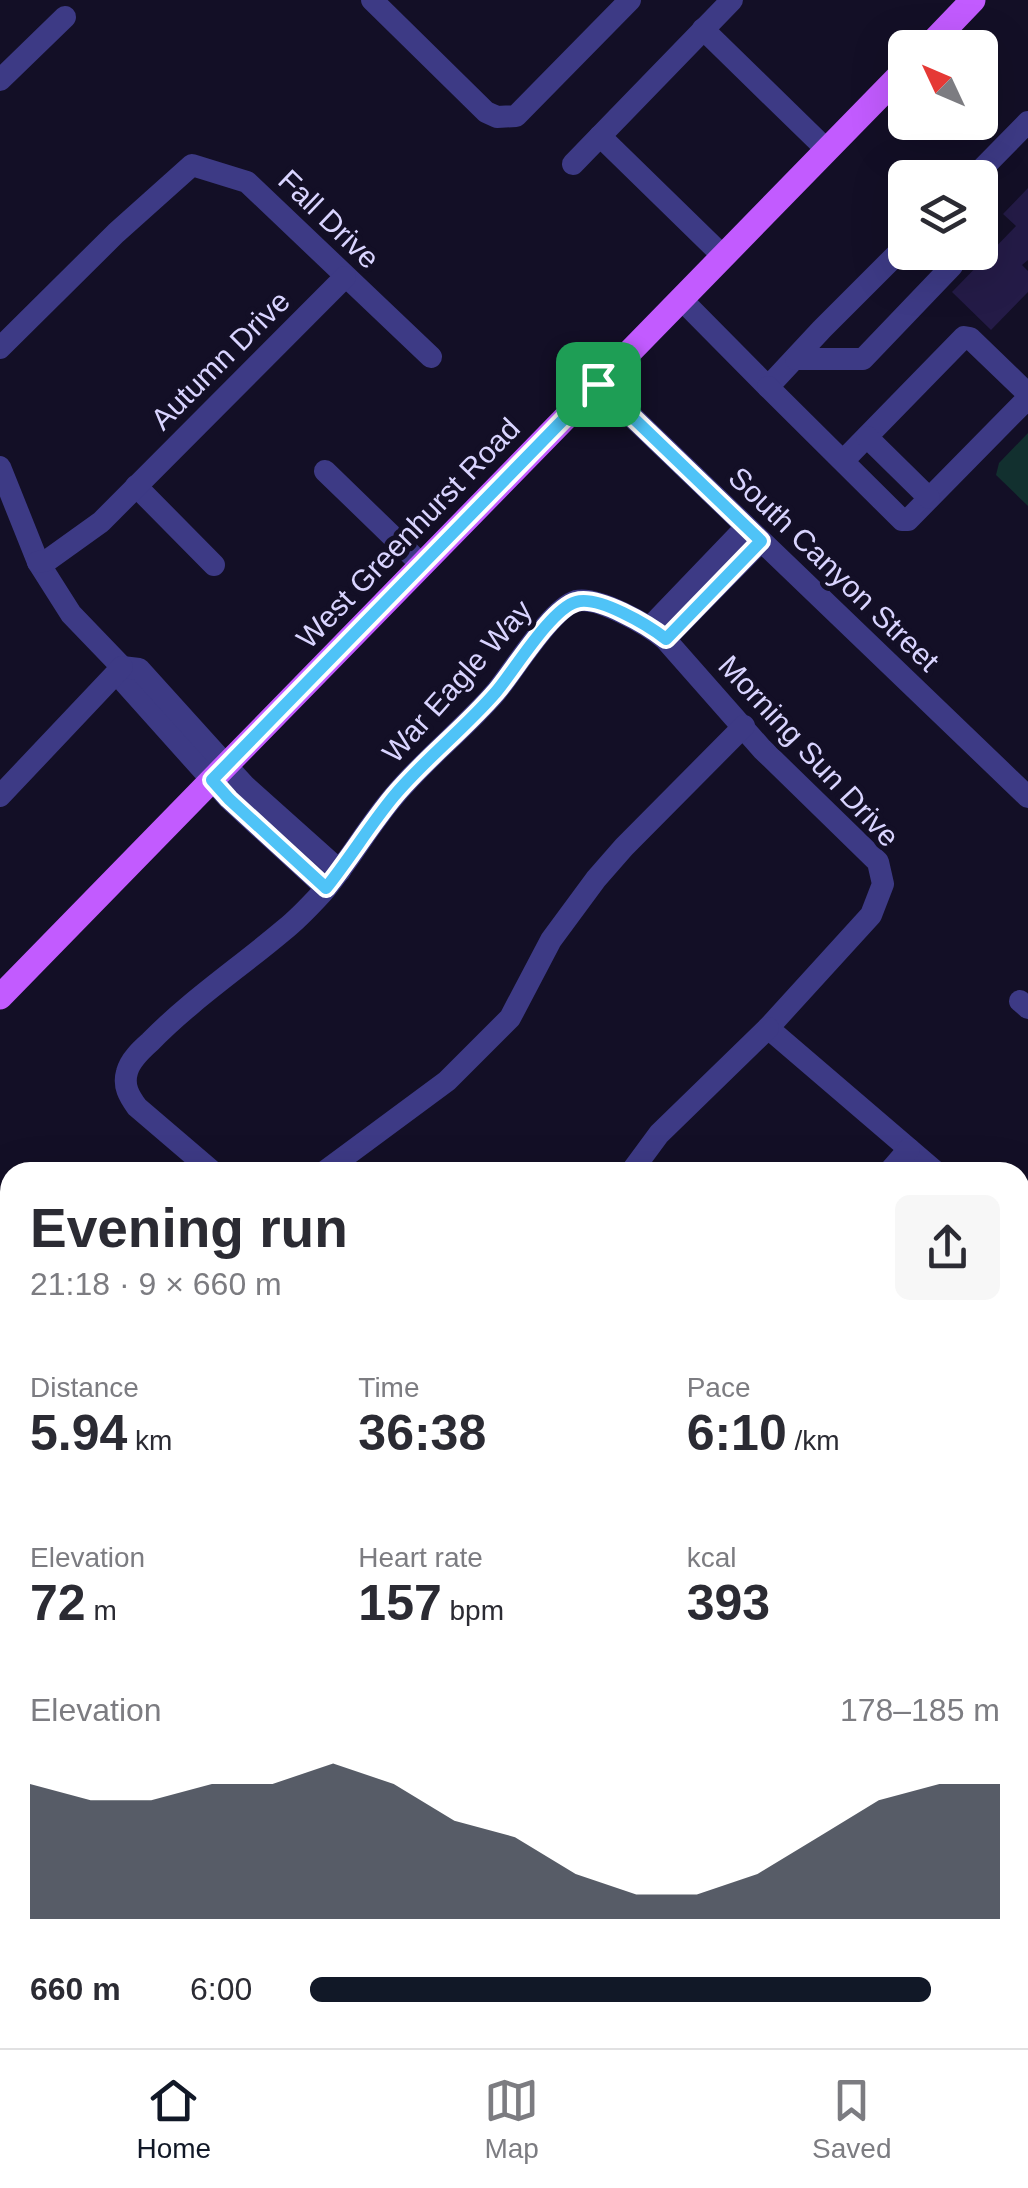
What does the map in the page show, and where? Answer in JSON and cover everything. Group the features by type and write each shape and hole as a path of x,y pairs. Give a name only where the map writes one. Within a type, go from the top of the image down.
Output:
{"main road":[{"path":"944,30 973,0"},
{"name":"West Greenhurst Road","path":"0,998 888,87"}],"street":[{"path":"372,0 486,112 497,117 516,116 630,0"},
{"path":"573,164 732,0"},
{"path":"0,80 64,17"},
{"path":"703,30 827,150"},
{"path":"991,160 1028,122"},
{"path":"600,136 723,256"},
{"name":"Fall Drive","path":"0,348 192,164 247,182 431,357"},
{"path":"768,387 888,263"},
{"path":"796,359 863,359 948,270"},
{"name":"Autumn Drive","path":"38,562 48,560 100,522 345,277"},
{"path":"682,299 768,387 902,520 908,520 1026,400 1027,393 964,336 843,461"},
{"name":"South Canyon Street","path":"598,384 1028,797"},
{"path":"867,436 929,498"},
{"path":"0,466 38,562 71,614 122,666 139,669 220,773 244,784 333,880"},
{"path":"325,470 422,565"},
{"path":"136,486 214,565"},
{"path":"658,633 754,534"},
{"name":"War Eagle Way","path":"201,1162 128,1095 130,1065 153,1038 198,996 284,930 333,880 394,796 495,693 555,616 569,604 582,600 596,603 658,633"},
{"name":"Morning Sun Drive","path":"638,1162 659,1134 768,1028 871,915 883,884 878,862 762,749 658,633"},
{"path":"0,796 122,666"},
{"path":"337,1162 447,1080 510,1018 551,940 596,879 744,726"},
{"path":"768,1028 924,1162"},
{"path":"897,1162 908,1149"}],"green space":[{"path":"1028,433 1028,506 996,475 999,463"}],"building":[{"path":"1028,188 1028,260 1022,265 1028,271 1028,292 991,330 952,292 973,270 998,270 998,245 1016,226 1003,214"}],"route":[{"path":"598,384 761,541 666,639 650,627 596,603 582,600 569,604 555,616 495,693 394,796 326,888 212,780 598,384"}]}
